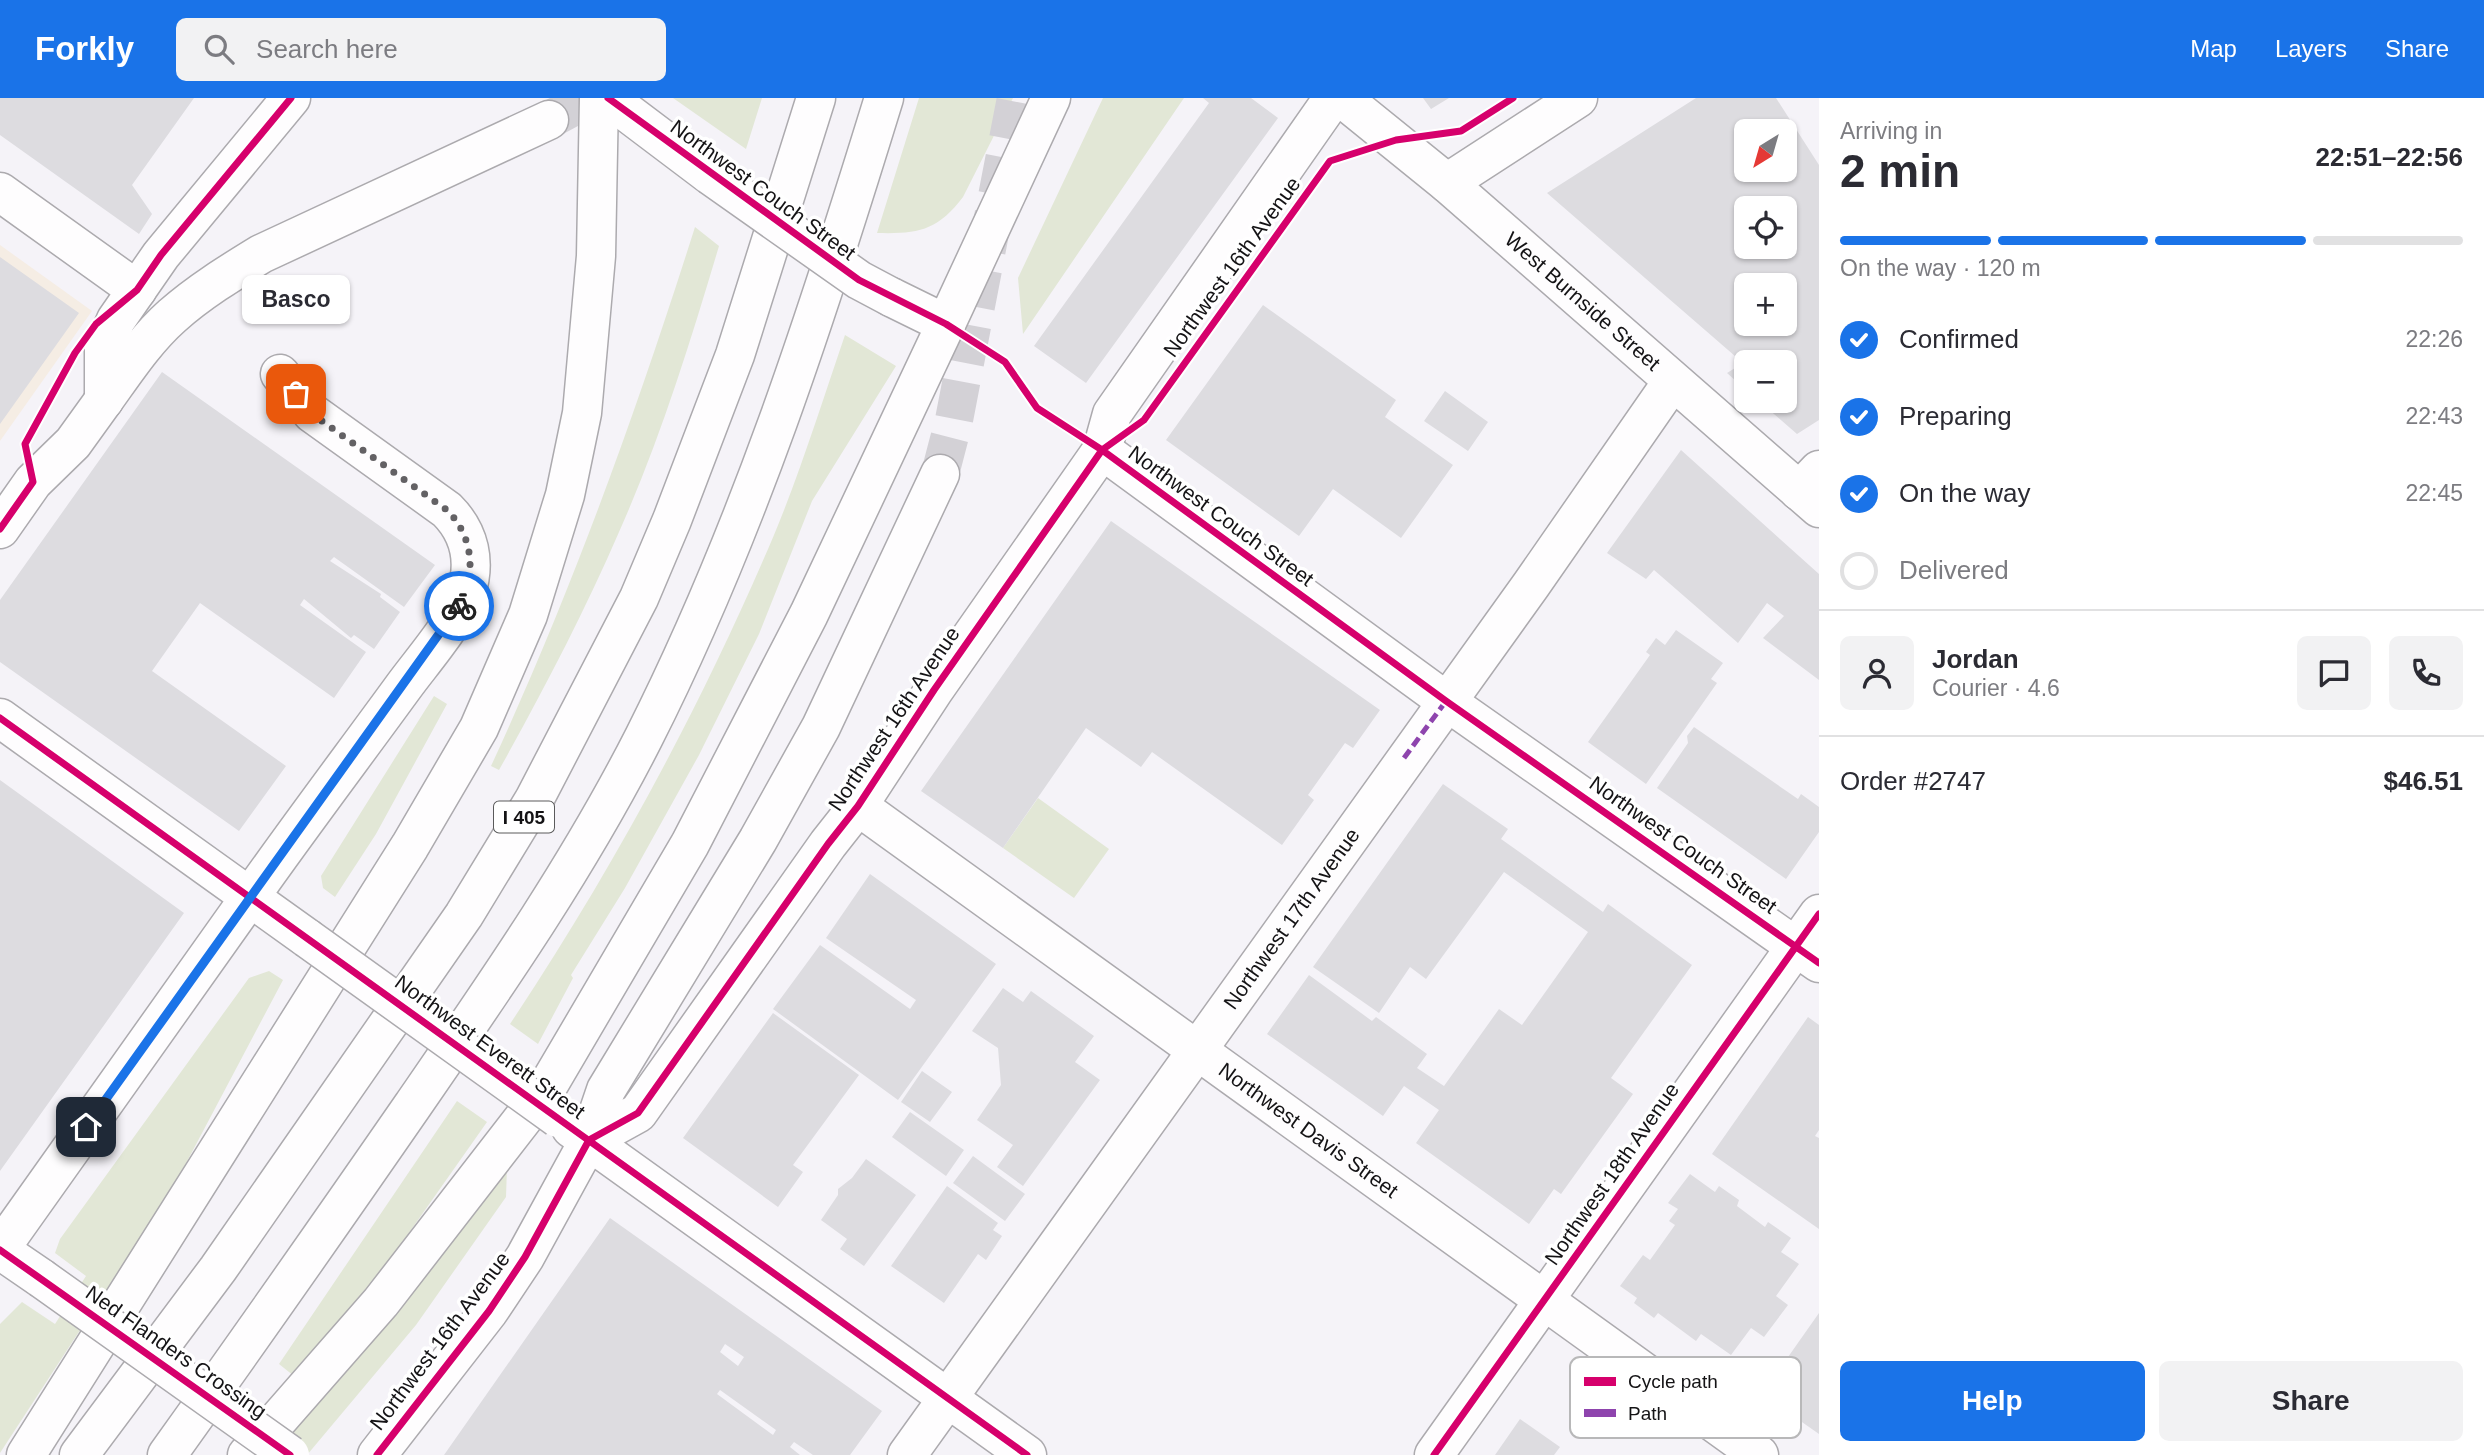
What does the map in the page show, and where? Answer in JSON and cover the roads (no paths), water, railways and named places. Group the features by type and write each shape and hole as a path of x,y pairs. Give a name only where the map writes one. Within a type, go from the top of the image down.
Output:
{"main road":[{"path":"104,400 104,347 116,320 161,255 290,98"},
{"path":"26,1455 410,846 479,728 528,615 565,495 582,413 596,256 598,98"},
{"name":"Northwest Couch Street","path":"608,98 710,175 859,280 946,324"},
{"name":"I 405","path":"79,1455 226,1258 464,915 534,800 639,598 672,520 735,355 816,98"},
{"path":"167,1455 499,980 575,861 643,738 710,597 766,462 884,98"},
{"path":"247,1455 382,1302 546,1089 696,832 809,614 1051,98"},
{"name":"Northwest 16th Avenue","path":"377,1455 489,1311 525,1257 589,1140 638,1113 828,844 859,806 934,690 1102,450 1112,414 1333,98"},
{"name":"West Burnside Street","path":"1342,98 1447,183 1672,382 1812,489"},
{"path":"1447,183 1578,98"},
{"path":"0,529 33,482 74,443 147,342 171,317 261,254 549,120"},
{"path":"0,192 137,290"},
{"path":"0,1249 455,614 465,595 470,554 460,522 312,414 280,374"},
{"name":"Northwest 17th Avenue","path":"908,1455 1672,382"},
{"name":"Northwest Couch Street","path":"1102,450 1446,701 1807,954"},
{"path":"589,1140 606,1090 758,840 821,727 940,474"},
{"name":"Northwest Everett Street","path":"0,718 1027,1455"},
{"name":"Northwest Davis Street","path":"859,806 1624,1357"},
{"name":"Northwest 18th Avenue","path":"1434,1455 1544,1299 1807,954 1819,914"},
{"name":"Ned Flanders Crossing","path":"0,1249 290,1455"},
{"name":"Northwest Davis Street","path":"1736,1438 1759,1455"}],"tunnel":[{"path":"549,120 590,98"},
{"path":"940,474 954,420 1016,98"}],"place":[{"name":"Basco","path":"296,394"}]}
